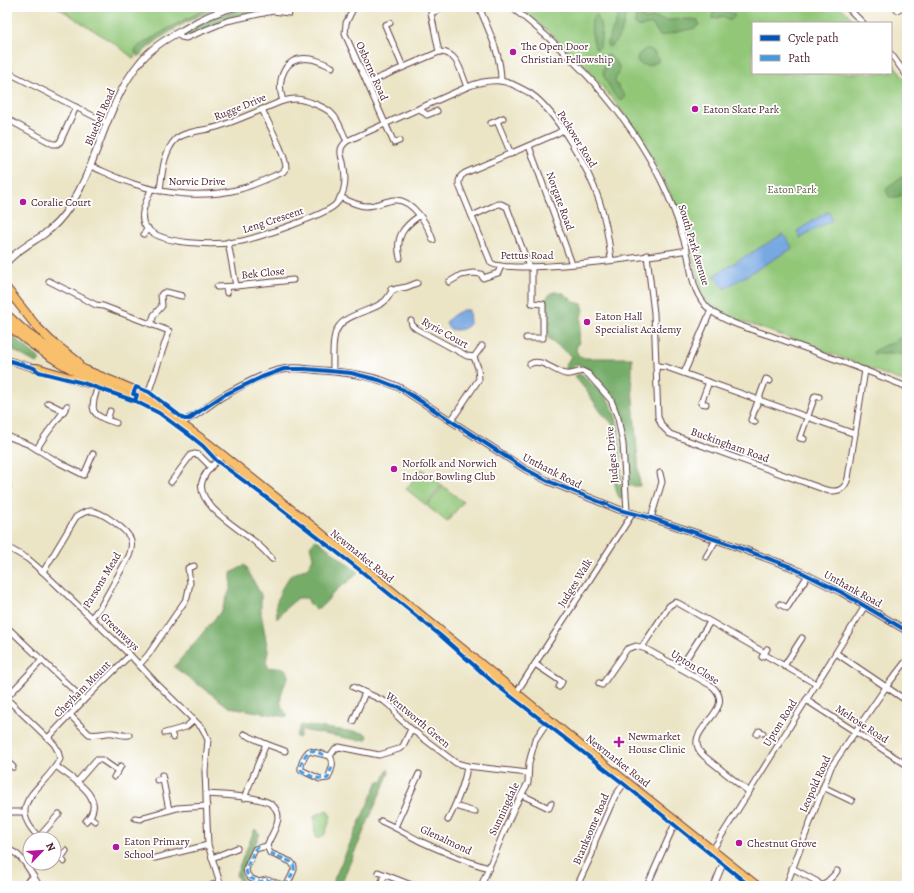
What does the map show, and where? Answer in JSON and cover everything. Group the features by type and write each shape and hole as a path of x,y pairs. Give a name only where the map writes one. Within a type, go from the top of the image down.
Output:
{"highway":[{"path":"7,289 37,327 51,341 84,366 85,370"},
{"name":"Newmarket Road","path":"7,315 27,333 58,355 85,370 134,390 190,430 757,886"},
{"name":"Newmarket Road","path":"7,324 50,358 76,373 118,392 140,400 146,400"},
{"path":"32,366 118,392"}],"street":[{"name":"Bluebell Road","path":"7,262 45,233 60,219 77,194 91,166 121,91 140,62 158,45 178,32 206,17 223,10 236,7"},
{"name":"Osborne Road","path":"354,7 346,23 345,34 394,144"},
{"path":"479,7 498,54 501,68 501,80"},
{"name":"South Park Avenue","path":"511,7 570,57 604,93 619,111 635,135 659,176 675,213 687,250 690,274 694,286 700,299 711,310 734,322 824,354 907,387"},
{"path":"847,7 862,22"},
{"path":"178,32 181,37 188,38 227,21 273,9 289,13"},
{"path":"431,13 439,52"},
{"path":"385,25 403,67"},
{"path":"367,83 439,52 448,52 455,59 467,87"},
{"path":"892,55 907,76"},
{"path":"283,101 280,91 280,83 289,64 296,60 306,59 328,64"},
{"path":"7,72 108,123"},
{"name":"Peckover Road","path":"385,123 467,87 482,83 501,80 520,87 542,104 562,130 581,160 599,200 607,228 611,260"},
{"name":"Rugge Drive","path":"160,191 166,158 169,149 176,140 187,134 222,126 283,101 292,99 300,100 330,112 335,117 348,141"},
{"path":"7,119 53,144 57,144 60,142 76,107"},
{"path":"420,108 422,112 427,115 437,111"},
{"name":"Norvic Drive","path":"91,166 133,184 160,191 182,194 231,191 252,186 283,172 286,168 286,164 262,109"},
{"path":"491,123 503,118"},
{"path":"497,121 511,154"},
{"path":"385,123 344,144 340,151 345,171 345,183 340,197 365,206 400,200 412,208 420,216 431,233 433,240"},
{"name":"Pettus Road","path":"562,130 461,176 459,185 491,263 495,266 531,267 611,260 687,250"},
{"name":"Norgate Road","path":"529,146 572,264"},
{"path":"144,234 148,228 145,224 143,213 151,189"},
{"name":"Leng Crescent","path":"148,228 160,236 181,242 204,244 249,239 319,215 335,204 340,197"},
{"path":"472,216 498,204 507,207 531,267 532,303 543,304 543,338 526,338"},
{"path":"400,258 398,247 402,233 408,224 420,216"},
{"name":"Bek Close","path":"228,242 236,286"},
{"name":"Buckingham Road","path":"648,255 654,313 658,417 662,426 670,434 826,490 836,491 844,487 846,484 865,370"},
{"path":"452,282 461,275 473,273 481,274 483,278 498,273 501,266"},
{"name":"Bek Close","path":"217,287 293,280"},
{"path":"49,281 96,305 103,306 169,331 146,400"},
{"path":"333,371 333,345 334,335 337,328 347,320 384,302 394,288 403,289 417,283"},
{"path":"226,286 227,293"},
{"path":"151,324 154,315 162,306 162,292 182,296"},
{"path":"684,373 711,310"},
{"name":"Ryrie Court","path":"410,321 417,329 467,356 474,357"},
{"name":"Ryrie Court","path":"474,357 482,346"},
{"name":"Ryrie Court","path":"451,421 479,379 474,357"},
{"path":"7,360 32,366"},
{"name":"Judges Drive","path":"530,364 533,362 541,363 567,374 582,371 588,374 611,400 621,431 630,513"},
{"path":"657,366 666,367 684,373 855,434"},
{"name":"Unthank Road","path":"179,422 187,420 224,396 262,377 280,370 294,368 333,371 370,377 387,382 402,389 525,469 548,481 580,495 630,513 651,518 764,556 808,575 907,631"},
{"path":"751,420 766,379"},
{"path":"702,403 709,382"},
{"path":"98,386 93,398 93,408 95,413 100,417 116,423"},
{"path":"800,438 815,396"},
{"path":"48,403 64,411"},
{"path":"37,449 42,438 67,406"},
{"path":"107,420 110,411"},
{"path":"190,430 191,421 196,414"},
{"path":"7,436 37,449 83,476 93,454"},
{"path":"171,482 191,456 195,454 199,455 212,467"},
{"path":"222,455 206,474 202,482 202,491 212,507 257,543 272,559"},
{"path":"651,518 664,482 660,472"},
{"name":"Parsons Mead","path":"43,572 76,517 83,512 97,512 124,530 131,540 129,556 101,606 91,618"},
{"name":"Judges Walk","path":"516,693 630,513"},
{"path":"706,557 716,540"},
{"name":"Greenways","path":"7,547 28,559 43,572 130,655 160,690 203,729 208,740 205,771 208,845 220,884"},
{"path":"268,554 272,550"},
{"path":"139,665 148,655 187,598 190,583 190,567"},
{"path":"780,604 787,608 808,575"},
{"path":"602,685 626,649 633,646 642,647 671,604 678,603 816,684"},
{"name":"Upton Road","path":"712,851 749,792 777,742 806,700 865,606"},
{"path":"680,668 710,622"},
{"path":"7,627 84,700"},
{"path":"784,666 802,638"},
{"name":"Upton Close","path":"642,647 712,686 716,690 720,699 719,705 717,710 697,736 696,745 704,756 749,792"},
{"path":"836,653 907,701"},
{"name":"Cheyham Mount","path":"48,738 130,655"},
{"path":"34,831 27,822 24,812 28,800 60,759 54,744 7,698 42,660"},
{"name":"Leopold Road","path":"786,886 831,767 886,687 907,660"},
{"path":"535,664 562,683"},
{"name":"Wentworth Green","path":"353,688 384,701 394,709 397,716 411,729 456,763 467,766 528,773"},
{"path":"353,721 353,714 365,693"},
{"name":"Melrose Road","path":"806,700 907,765"},
{"path":"70,715 90,734 112,733 120,736 130,735"},
{"name":"Sunningdale","path":"482,886 512,813 528,783 528,773 534,740 549,719"},
{"path":"173,738 168,732 186,727 194,720"},
{"path":"330,756 335,749 339,747 376,754 400,750 404,746 411,729"},
{"path":"244,734 285,751"},
{"path":"244,798 266,744"},
{"path":"310,751 330,756 333,764 328,778 320,779 301,770 300,766 307,753 310,751"},
{"path":"77,782 96,760 102,760 120,768 114,777"},
{"path":"56,766 87,790 92,797 92,810 90,817 86,821"},
{"path":"448,820 455,806 467,766"},
{"path":"395,827 413,781 419,774"},
{"path":"157,780 163,778 169,810"},
{"name":"Branksome Road","path":"577,886 592,854 595,841 610,807 626,781"},
{"path":"823,787 852,802"},
{"path":"207,794 269,802 273,805 277,812 278,820 267,846 270,853 291,862 294,866 292,875 286,884 267,880 259,882 250,878 247,874 246,869 255,849 267,846"},
{"path":"522,795 549,808"},
{"path":"139,820 144,817 169,810 207,806"},
{"path":"455,806 475,812"},
{"path":"7,815 10,812 24,812"},
{"path":"45,831 55,816"},
{"path":"90,817 95,821"},
{"name":"Glenalmond","path":"381,821 422,842 472,863 489,868"},
{"path":"647,886 676,821"},
{"path":"155,858 170,851 208,845"},
{"path":"212,858 234,848"},
{"path":"7,850 17,854 22,858"},
{"path":"62,860 66,851"},
{"path":"714,886 724,861"},
{"path":"792,868 816,881 822,886 835,874 836,871"},
{"path":"31,871 37,882"},
{"path":"378,872 414,886"},
{"path":"382,881 385,875"},
{"path":"28,881 34,877"},
{"path":"210,886 220,884"}],"green space":[{"path":"57,7 209,7 139,46 135,50 136,54 134,55 134,59 118,46"},
{"path":"209,7 221,7 199,16 166,34 138,57 135,50 139,46"},
{"path":"259,7 271,7 271,10 249,13 233,18 187,37 181,35 199,24 218,16"},
{"name":"Eaton Park","path":"518,7 841,7 856,22 752,22 752,74 892,74 892,61 907,83 907,383 814,347 724,315 711,307 701,296 689,246 690,243 677,209 659,170 643,143 626,117 587,69 542,26"},
{"path":"620,7 626,7 624,24 619,36 613,44 608,47 608,41 616,22"},
{"path":"636,7 645,7 641,11 642,16 645,19 691,19 698,20 699,24 695,28 660,36 653,25 639,27 635,25"},
{"path":"714,7 728,7 730,13 734,14 735,16 731,20 727,20 723,16 714,19 712,18"},
{"path":"595,15 597,15 599,19 601,31 600,47 597,49 595,48 591,26"},
{"path":"647,48 654,52 658,58 658,62 646,66 639,63 637,60 638,55"},
{"path":"609,55 619,67 619,72 615,82 625,96 622,100 614,95 603,74 606,61 594,60 596,57"},
{"path":"902,177 907,184 907,193 897,197 889,197 886,190 887,187"},
{"path":"554,292 563,293 575,302 582,304 584,310 581,316 579,341 576,349 580,356 584,358 632,358 632,387 640,486 627,486 627,455 624,423 615,400 596,381 588,370 582,366 576,364 571,369 565,369 571,356 547,337 545,301 548,296"},
{"path":"7,332 38,357 40,361 36,363 7,347"},
{"path":"907,332 907,354 873,354 875,350 893,343"},
{"path":"581,374 603,394 614,411 620,435 623,498 621,500 617,493 614,476 615,430 613,424 600,411 586,390 574,376"},
{"path":"422,469 442,485 426,505 406,489"},
{"path":"443,486 463,502 447,522 427,506"},
{"path":"316,539 358,572 319,608 315,609 307,598 298,598 287,607 277,619 276,604 282,588 290,576 308,567 313,558 310,546"},
{"path":"245,565 261,595 261,613 268,651 266,662 268,667 283,668 289,675 281,695 281,705 287,714 287,717 229,707 174,667 222,610 231,587 231,573"},
{"path":"301,725 364,733 368,737 366,739 358,740 302,730 299,738 296,737"},
{"path":"388,769 389,773 340,886 331,886 378,781 382,782"},
{"path":"327,810 331,817 325,834 321,838 316,838 314,816"},
{"path":"255,829 260,834 240,874 243,881 254,886 244,886 240,884 236,874"}],"water":[{"path":"829,212 832,220 800,238 797,231"},
{"path":"783,234 792,247 791,249 724,289 723,288 715,276 716,274"},
{"path":"463,310 469,310 470,324 461,330 450,329 446,324 449,319"}],"marked path":[{"path":"324,755 314,751 309,751 302,763 301,770 314,777 325,779 328,778 333,764"},
{"path":"259,847 255,849 246,869 247,874 250,878 259,882 267,880 283,885 289,881 294,870 294,866 291,862 270,853"}],"cycle path":[{"path":"7,360 34,368 39,372 83,383 135,401 159,413 203,446 217,461 361,571 441,636 495,684 624,784 750,886"},
{"path":"188,419 224,395 262,377 284,369 306,369 351,373 379,380 402,389 525,469 548,481 620,510 651,518 791,567 841,592 907,631"},
{"path":"135,401 137,395 133,394 136,387 149,392 184,419 190,419 193,417"}],"place":[{"name":"The Open Door Christian Fellowship","path":"513,52"},
{"name":"Eaton Skate Park","path":"695,109"},
{"name":"Coralie Court","path":"23,202"},
{"name":"Eaton Hall Specialist Academy","path":"587,322"},
{"name":"Norfolk and Norwich Indoor Bowling Club","path":"394,469"},
{"name":"Newmarket House Clinic","path":"619,742"},
{"name":"Chestnut Grove","path":"739,843"},
{"name":"Eaton Primary School","path":"116,847"}]}
